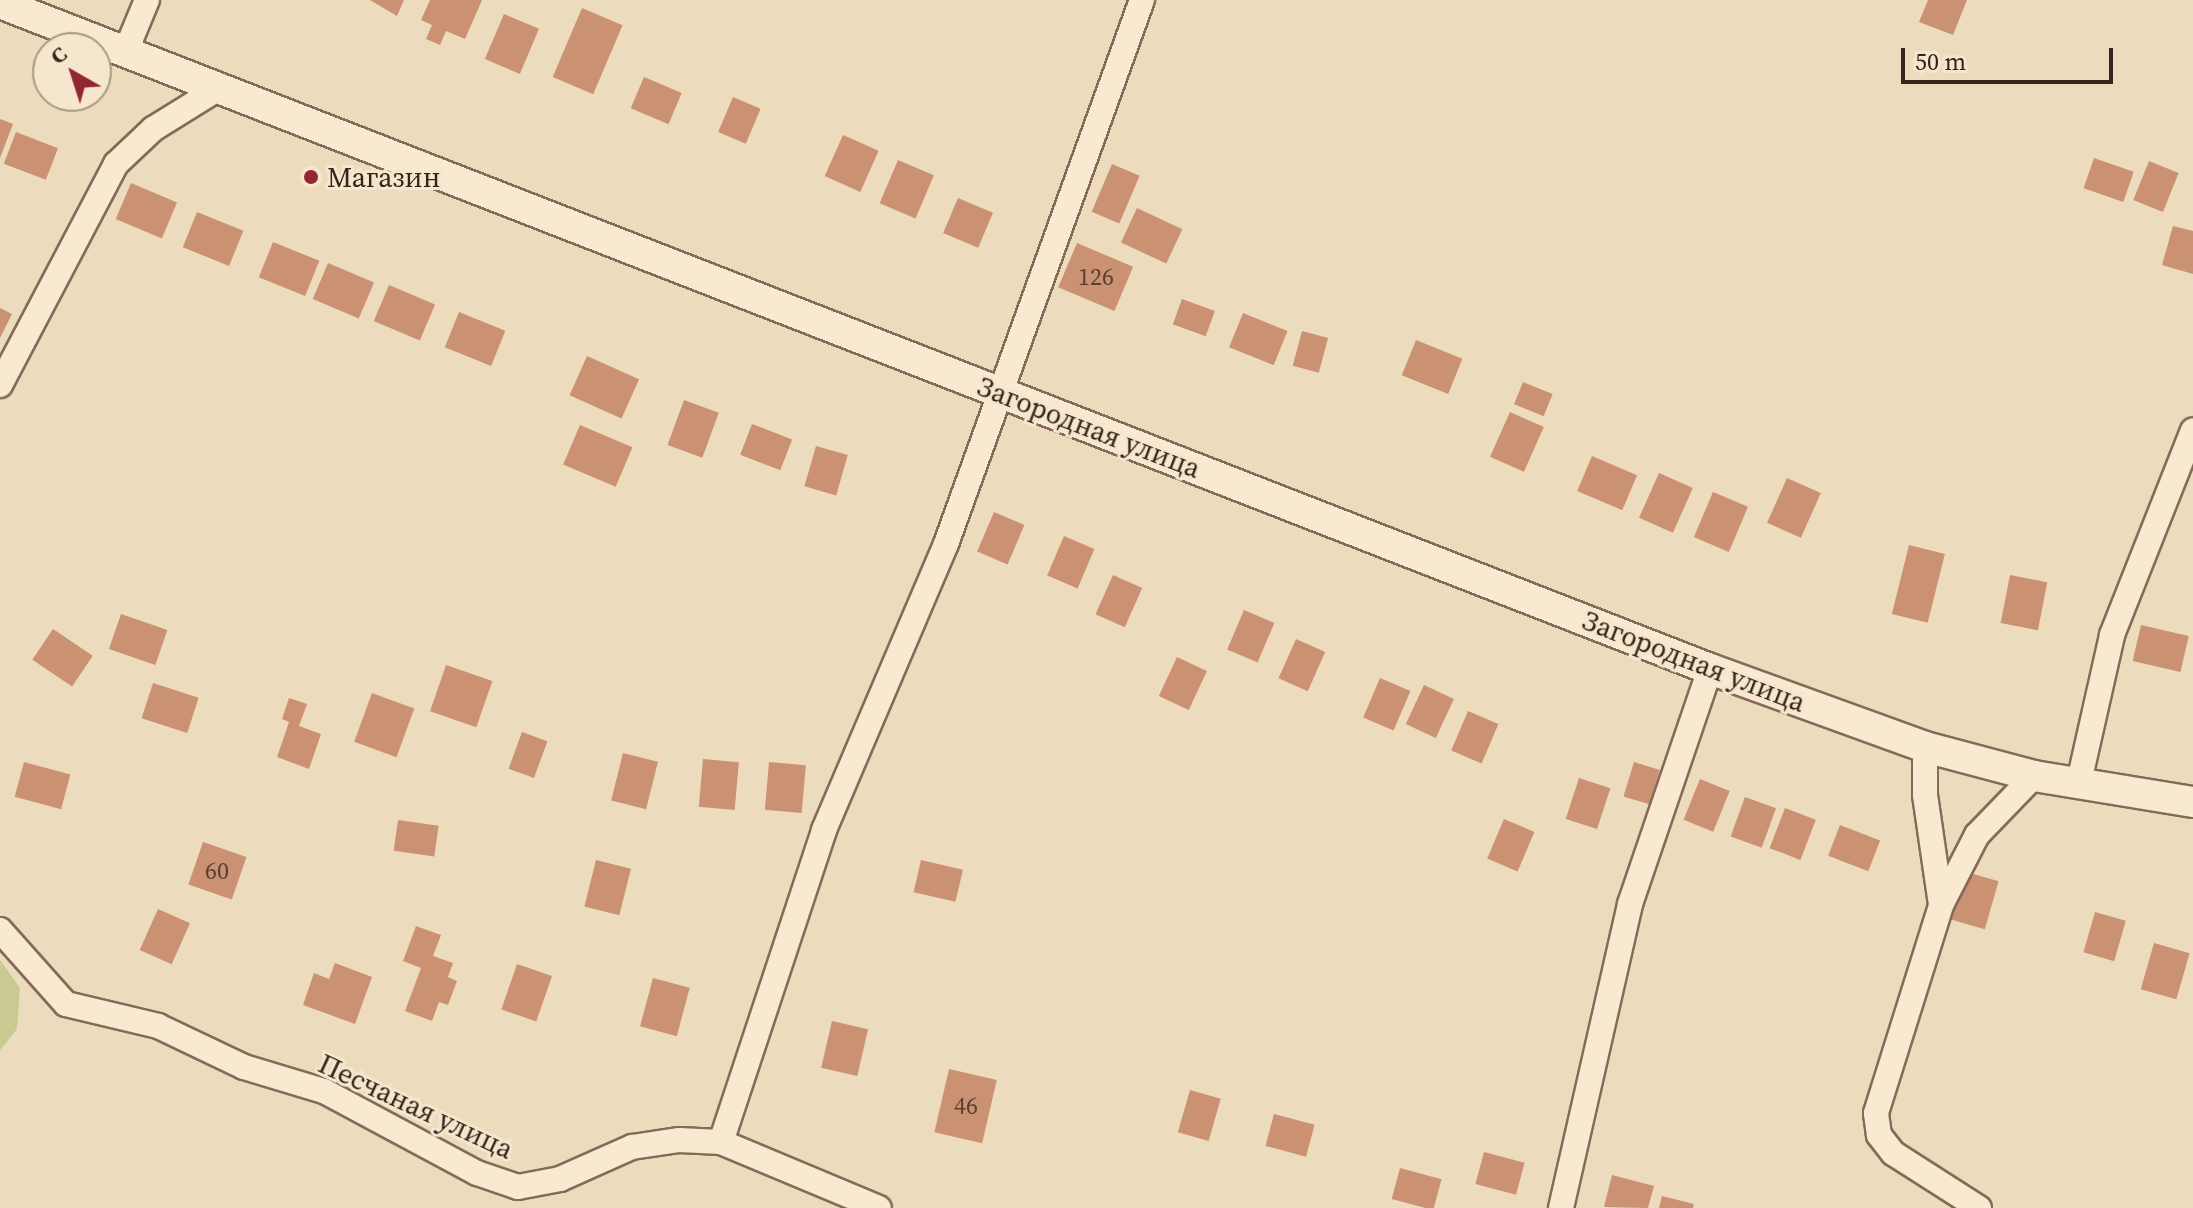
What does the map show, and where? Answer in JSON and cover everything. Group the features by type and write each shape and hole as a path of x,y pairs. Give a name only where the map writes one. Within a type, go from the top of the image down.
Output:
{"street":[{"path":"125,53 147,0"},
{"path":"721,1142 824,830 946,544 1142,0"},
{"name":"Загородная улица","path":"0,3 1710,669 1925,747 2034,776 2193,802"},
{"path":"0,385 116,164 153,129 219,88"},
{"path":"2079,782 2112,635 2193,430"},
{"path":"1561,1208 1630,904 1710,669"},
{"path":"1925,747 1925,795 1941,905"},
{"path":"1979,1208 1893,1153 1879,1135 1876,1113 1941,905 1977,835 2034,776"},
{"name":"Песчаная улица","path":"0,930 66,1004 158,1026 244,1067 324,1091 477,1173 518,1187 560,1179 632,1147 679,1140 721,1142 879,1208"}],"green space":[{"path":"0,960 20,988 17,1029 0,1050"}],"building":[{"path":"370,0 404,0 397,16"},
{"path":"430,0 482,0 465,39 446,31 440,45 426,39 432,25 421,20"},
{"path":"1928,0 1967,0 1953,35 1919,22"},
{"path":"582,8 623,25 593,94 553,77"},
{"path":"504,14 539,29 520,74 485,59"},
{"path":"644,77 682,93 668,124 631,108"},
{"path":"733,97 761,109 746,144 718,132"},
{"path":"0,119 13,124 0,158"},
{"path":"16,132 58,148 46,180 4,164"},
{"path":"843,135 879,151 860,192 825,176"},
{"path":"2094,158 2134,172 2123,202 2084,188"},
{"path":"898,160 934,175 916,219 880,203"},
{"path":"2149,161 2179,173 2163,212 2133,200"},
{"path":"1112,164 1140,176 1119,224 1092,212"},
{"path":"131,183 177,203 162,238 116,219"},
{"path":"958,198 993,213 978,248 943,233"},
{"path":"1137,208 1182,229 1166,264 1121,242"},
{"path":"197,212 243,231 229,266 183,247"},
{"path":"2173,226 2193,231 2193,274 2162,265"},
{"path":"273,242 319,261 305,296 259,277"},
{"path":"1077,243 1133,267 1114,311 1058,287"},
{"path":"328,263 374,283 359,318 313,299"},
{"path":"389,285 435,305 420,340 374,321"},
{"path":"1182,299 1215,311 1206,336 1173,324"},
{"path":"0,308 12,314 0,338"},
{"path":"459,312 505,331 491,366 445,347"},
{"path":"1243,313 1288,331 1274,365 1229,347"},
{"path":"1302,331 1328,338 1319,373 1293,366"},
{"path":"1416,340 1462,359 1448,394 1402,375"},
{"path":"587,356 639,379 622,418 570,395"},
{"path":"1523,382 1553,394 1544,416 1514,404"},
{"path":"684,400 719,413 702,458 668,445"},
{"path":"1510,412 1544,427 1524,472 1490,457"},
{"path":"752,424 792,439 780,470 740,455"},
{"path":"580,425 632,447 616,487 563,465"},
{"path":"816,446 848,455 836,495 804,486"},
{"path":"1592,456 1637,475 1622,510 1577,491"},
{"path":"1659,473 1693,488 1673,533 1639,518"},
{"path":"1787,478 1821,493 1801,538 1767,523"},
{"path":"1713,492 1748,507 1729,552 1694,537"},
{"path":"994,512 1024,525 1008,564 977,552"},
{"path":"1064,536 1094,549 1078,588 1047,576"},
{"path":"1909,545 1945,554 1928,623 1892,614"},
{"path":"1113,575 1142,588 1125,627 1096,614"},
{"path":"2010,575 2047,582 2038,630 2001,623"},
{"path":"1244,610 1274,623 1258,662 1227,650"},
{"path":"121,614 167,630 155,665 109,649"},
{"path":"2141,625 2189,636 2180,672 2133,661"},
{"path":"53,629 93,656 72,687 32,660"},
{"path":"1296,639 1325,652 1308,691 1279,678"},
{"path":"1177,657 1207,671 1189,710 1159,696"},
{"path":"446,665 492,681 476,727 430,711"},
{"path":"1380,678 1410,691 1394,730 1363,718"},
{"path":"153,683 199,698 187,733 142,718"},
{"path":"1424,685 1454,699 1436,738 1406,724"},
{"path":"372,693 414,708 397,757 354,742"},
{"path":"289,698 307,704 299,726 321,734 309,769 277,757 289,722 282,719"},
{"path":"1468,711 1498,724 1482,763 1451,751"},
{"path":"522,732 547,741 534,778 509,769"},
{"path":"623,753 658,762 646,809 611,801"},
{"path":"703,759 739,762 735,810 699,807"},
{"path":"24,762 70,774 61,809 15,797"},
{"path":"769,762 806,765 802,813 765,810"},
{"path":"1634,762 1660,770 1649,804 1623,796"},
{"path":"1579,778 1610,788 1597,829 1566,819"},
{"path":"1700,779 1730,791 1713,832 1684,820"},
{"path":"1745,797 1776,808 1762,848 1731,836"},
{"path":"1785,808 1816,820 1800,860 1770,848"},
{"path":"1504,819 1534,832 1518,871 1487,859"},
{"path":"398,820 439,826 434,856 394,851"},
{"path":"1840,825 1880,840 1868,871 1828,856"},
{"path":"203,842 246,857 232,900 188,885"},
{"path":"596,860 631,869 619,915 584,907"},
{"path":"921,860 963,870 955,902 914,892"},
{"path":"1963,871 1999,881 1985,929 1949,919"},
{"path":"158,909 190,923 172,964 140,950"},
{"path":"2095,912 2126,921 2114,961 2083,952"},
{"path":"416,926 441,935 433,956 453,963 448,977 457,981 448,1005 439,1002 432,1021 405,1011 421,968 403,961"},
{"path":"2154,943 2190,953 2176,999 2141,989"},
{"path":"335,963 372,977 355,1024 303,1005 314,973 329,979"},
{"path":"517,964 552,976 536,1021 501,1009"},
{"path":"653,978 690,988 677,1036 640,1026"},
{"path":"832,1021 868,1029 857,1076 821,1068"},
{"path":"949,1069 997,1080 982,1143 934,1132"},
{"path":"1190,1090 1221,1099 1209,1141 1178,1132"},
{"path":"1274,1114 1315,1125 1306,1157 1265,1146"},
{"path":"1484,1152 1525,1163 1516,1195 1475,1184"},
{"path":"1400,1168 1442,1179 1434,1208 1392,1199"},
{"path":"1612,1175 1654,1186 1648,1208 1604,1207"},
{"path":"1662,1196 1694,1204 1693,1208 1659,1208"}],"place":[{"name":"Магазин","path":"311,177"}]}
